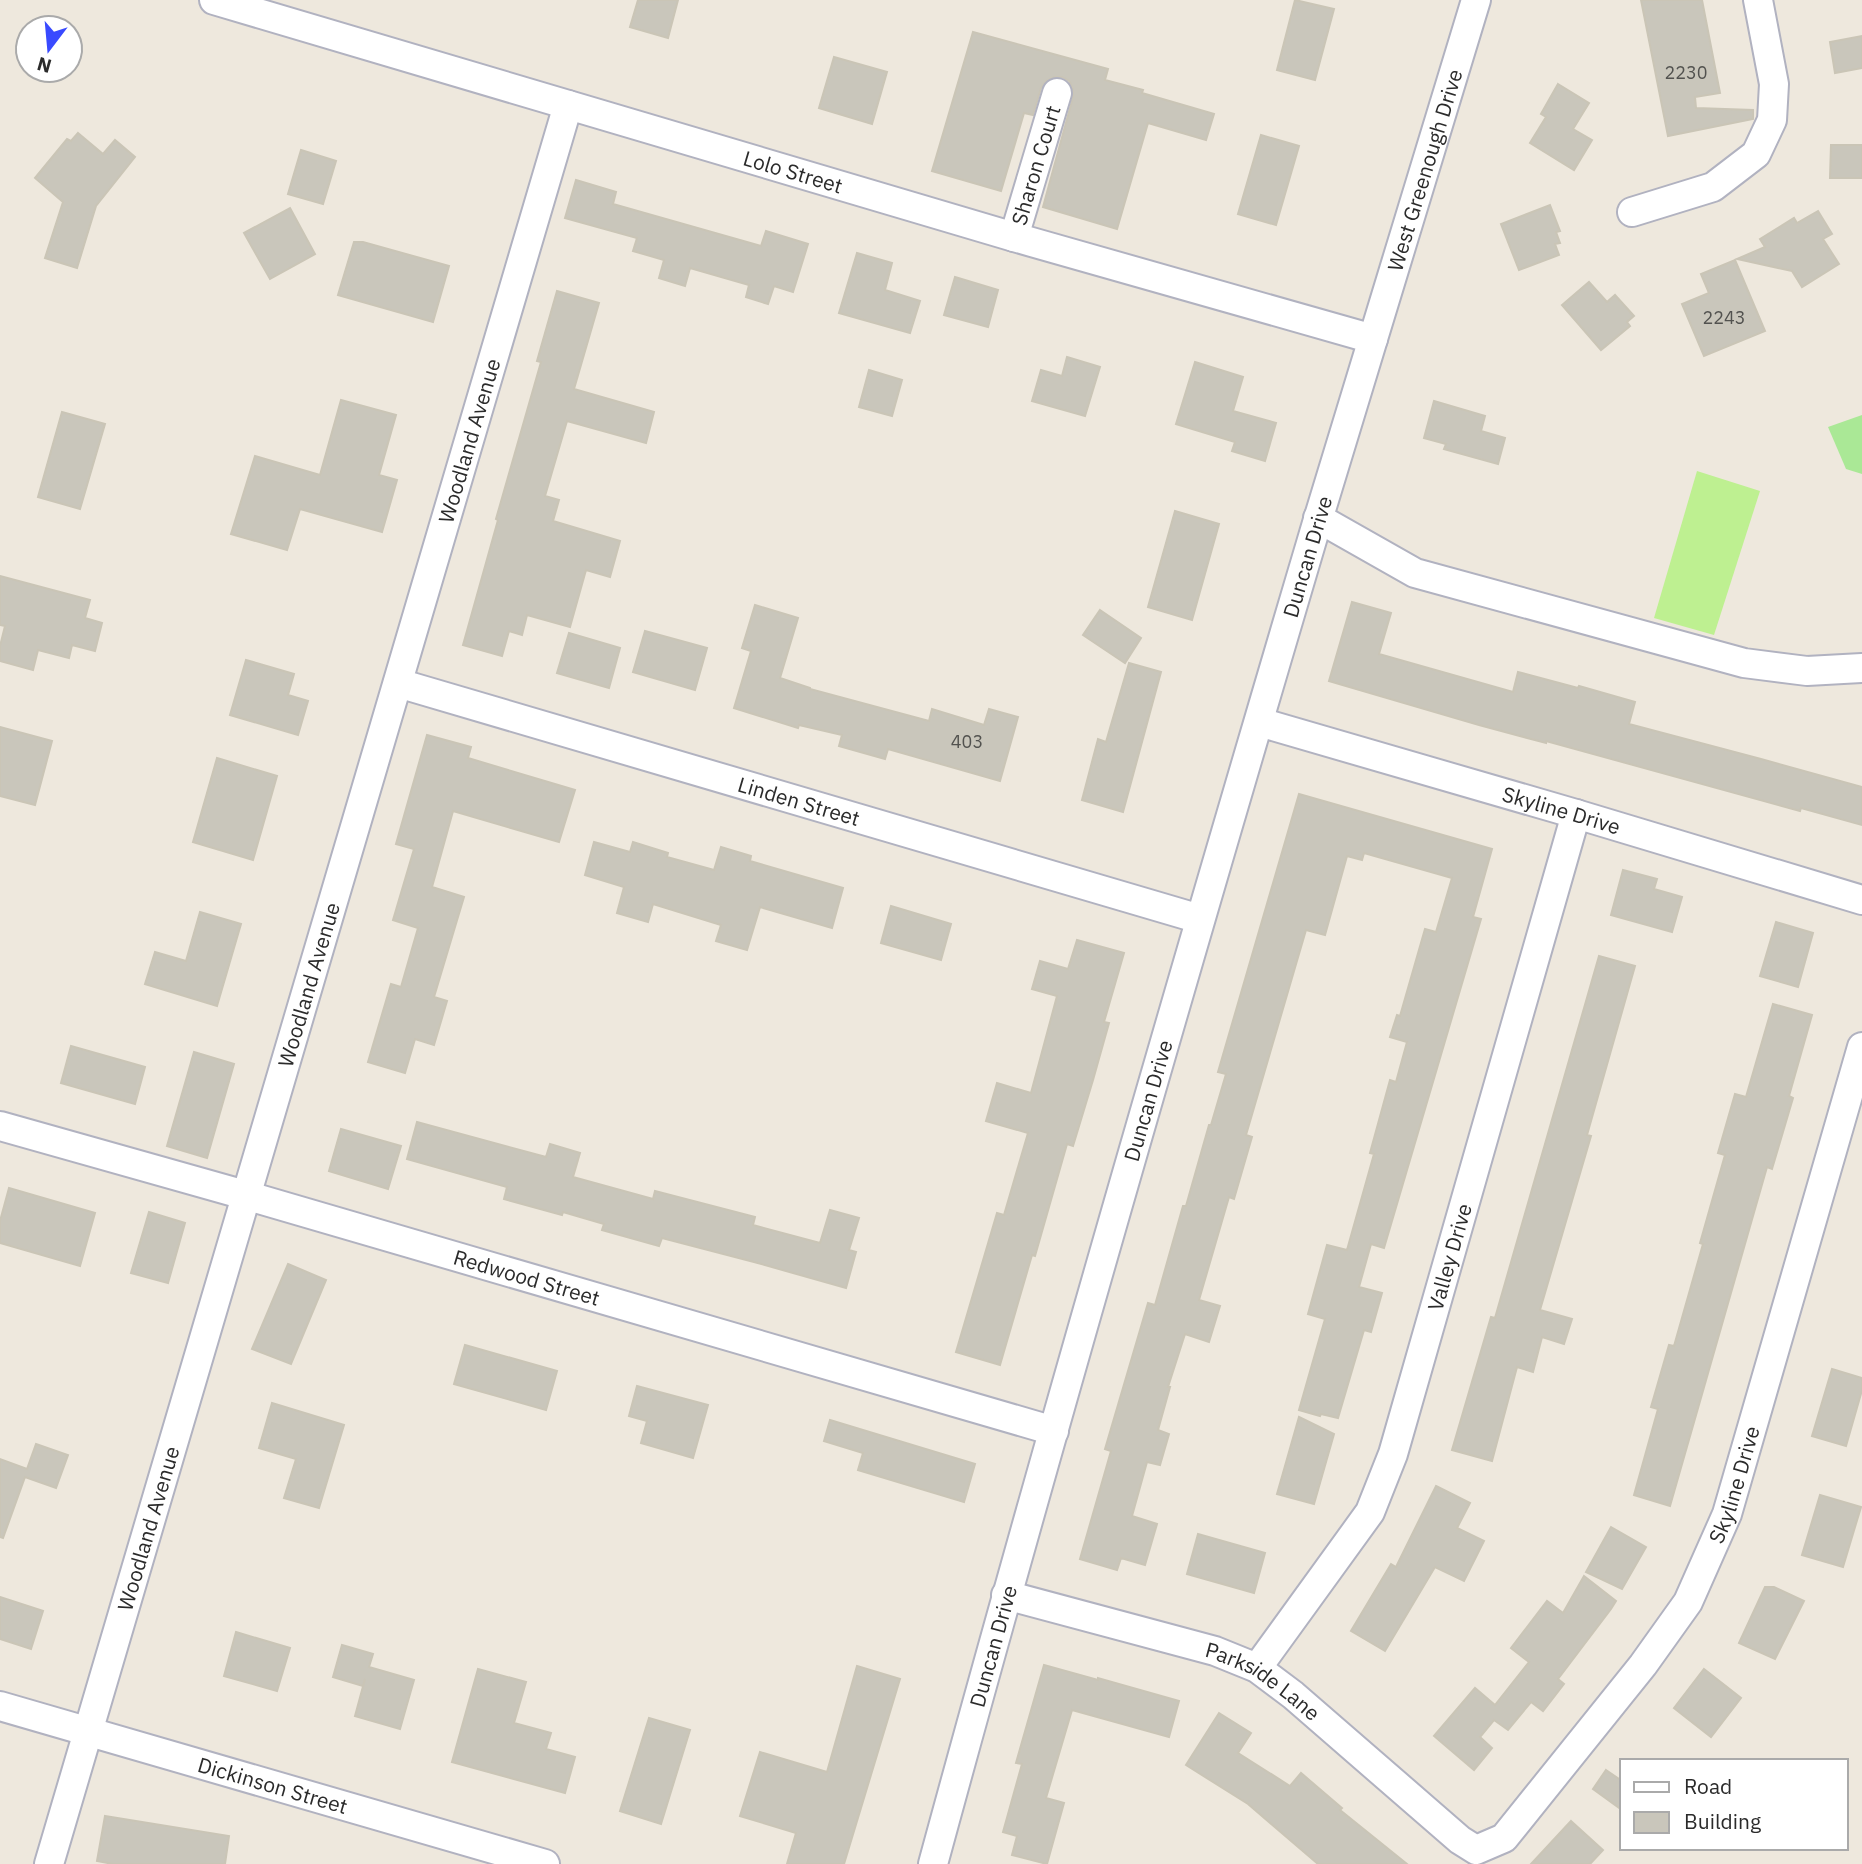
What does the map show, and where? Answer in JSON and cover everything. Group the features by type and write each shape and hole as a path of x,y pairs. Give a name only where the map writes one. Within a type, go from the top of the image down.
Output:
{"street":[{"name":"Lolo Street","path":"214,0 1014,237 1373,339"},
{"path":"1632,212 1713,187 1756,154 1772,120 1774,84 1759,0"},
{"name":"West Greenough Drive","path":"1373,339 1470,1"},
{"name":"Sharon Court","path":"1014,237 1056,93"},
{"name":"Woodland Avenue","path":"49,1864 568,105"},
{"name":"Duncan Drive","path":"933,1864 1006,1595 1200,919 1373,339"},
{"path":"1318,518 1415,573 1744,663 1807,671 1862,668"},
{"name":"Linden Street","path":"398,683 1200,919"},
{"name":"Skyline Drive","path":"1259,722 1862,900"},
{"name":"Valley Drive","path":"1256,1668 1370,1512 1393,1454 1576,814"},
{"name":"Skyline Drive","path":"1476,1850 1504,1838 1643,1665 1688,1602 1727,1514 1862,1047"},
{"name":"Redwood Street","path":"0,1126 1054,1431"},
{"name":"Parkside Lane","path":"1006,1595 1215,1651 1256,1668 1293,1695 1460,1840 1476,1850"},
{"name":"Dickinson Street","path":"0,1706 539,1863"}],"green space":[{"path":"1862,415 1862,474 1846,469 1828,427"},
{"path":"1697,471 1760,491 1714,635 1654,618"}],"building":[{"path":"638,0 678,0 668,38 630,27"},
{"path":"1295,0 1334,9 1315,80 1277,70"},
{"path":"1641,0 1702,0 1720,93 1695,97 1696,108 1753,110 1753,119 1668,136"},
{"path":"973,32 1108,69 1105,80 1214,114 1206,140 1148,123 1117,229 1043,207 1073,97 1069,81 1054,77 1046,81 1041,88 1033,115 1024,113 1001,191 932,171"},
{"path":"1862,36 1862,68 1835,73 1830,42"},
{"path":"834,57 887,72 872,124 819,108"},
{"path":"1558,84 1589,103 1573,129 1592,140 1574,170 1530,143 1546,117 1541,114"},
{"path":"78,133 103,154 115,140 135,157 96,206 77,268 45,258 63,202 35,178 67,139 71,141"},
{"path":"1261,135 1299,146 1276,225 1238,214"},
{"path":"1831,145 1862,145 1862,178 1830,178"},
{"path":"301,150 336,161 323,204 288,194"},
{"path":"576,180 616,192 613,204 761,246 766,231 808,244 793,292 774,286 768,304 746,297 749,285 690,268 685,286 659,278 664,260 633,251 637,238 565,218"},
{"path":"1550,205 1560,231 1556,232 1560,243 1555,244 1559,255 1519,270 1501,224"},
{"path":"290,208 315,254 270,279 244,233"},
{"path":"1818,211 1832,234 1823,239 1839,264 1802,287 1792,271 1737,259 1765,247 1760,239 1794,218 1797,223"},
{"path":"354,242 363,242 449,266 433,322 338,295"},
{"path":"857,253 892,263 885,290 920,301 910,333 839,313"},
{"path":"1735,260 1765,331 1704,356 1682,304 1709,293 1701,274"},
{"path":"955,277 998,290 988,327 944,315"},
{"path":"1589,282 1607,302 1615,295 1634,316 1627,322 1630,326 1601,350 1562,305"},
{"path":"557,291 599,303 574,389 654,412 646,443 567,421 545,496 559,500 553,521 620,541 610,577 586,570 570,627 527,615 522,635 509,631 502,656 463,645 541,362 537,361"},
{"path":"1067,357 1100,367 1085,416 1032,401 1041,370 1062,376"},
{"path":"1195,362 1243,377 1233,411 1276,423 1265,461 1232,451 1235,442 1176,424"},
{"path":"869,370 902,380 892,416 859,407"},
{"path":"341,400 396,415 379,475 397,480 382,532 300,509 287,550 231,534 255,456 320,475"},
{"path":"1434,401 1485,416 1481,431 1505,438 1498,464 1444,449 1446,444 1424,438"},
{"path":"62,412 105,424 80,509 38,497"},
{"path":"1175,511 1219,524 1192,620 1148,607"},
{"path":"0,576 90,600 85,618 102,623 95,651 72,645 69,658 38,650 33,670 0,661 0,646 5,626 0,625"},
{"path":"1352,602 1391,613 1379,654 1513,692 1518,672 1635,702 1629,724 1862,787 1862,825 1801,808 1800,811 1479,725 1329,681"},
{"path":"755,605 798,618 780,678 810,689 929,721 932,709 984,725 989,709 1018,717 1000,781 888,749 885,759 839,746 842,735 799,725 798,728 734,708 751,651 742,648"},
{"path":"1100,610 1141,638 1125,663 1083,635"},
{"path":"645,631 707,648 695,690 633,672"},
{"path":"569,633 620,648 609,688 557,673"},
{"path":"246,660 294,674 288,695 308,701 298,735 230,715"},
{"path":"1129,663 1161,672 1123,812 1082,800 1098,739 1106,742"},
{"path":"0,727 52,741 35,805 0,796"},
{"path":"427,735 471,747 468,758 575,790 559,842 453,811 432,887 464,897 434,997 447,1001 434,1045 415,1039 405,1073 368,1062 391,984 401,987 418,928 393,920 414,849 396,844"},
{"path":"217,758 277,776 253,860 193,842"},
{"path":"1299,794 1492,849 1473,917 1481,919 1384,1248 1371,1244 1359,1287 1382,1293 1371,1332 1364,1330 1338,1418 1299,1410 1325,1319 1308,1314 1327,1245 1347,1250 1374,1154 1370,1153 1390,1080 1396,1082 1407,1042 1390,1037 1397,1015 1400,1016 1425,929 1436,932 1452,878 1364,853 1362,860 1347,856 1325,935 1306,930 1246,1135 1252,1137 1234,1199 1229,1197 1199,1300 1220,1306 1209,1342 1185,1334 1168,1387 1158,1430 1169,1434 1160,1465 1147,1462 1132,1516 1157,1524 1145,1565 1121,1558 1117,1570 1080,1559 1111,1451 1105,1449 1148,1303 1155,1305 1183,1206 1186,1206 1211,1125 1226,1074 1218,1072"},
{"path":"594,842 630,852 633,842 668,853 667,857 714,870 721,847 751,856 750,861 843,888 832,928 760,907 747,950 716,941 721,925 653,904 648,922 617,913 624,887 585,875"},
{"path":"1623,870 1657,879 1654,889 1682,897 1672,932 1611,915"},
{"path":"891,906 951,924 941,960 881,943"},
{"path":"200,912 241,924 217,1006 145,984 155,952 186,961"},
{"path":"1776,922 1813,933 1798,987 1760,976"},
{"path":"1077,940 1124,953 1104,1022 1109,1023 1093,1080 1073,1146 1067,1144 1000,1365 956,1352 997,1213 1004,1215 1028,1133 986,1121 997,1083 1031,1093 1057,996 1032,989 1040,961 1068,969"},
{"path":"1599,956 1635,966 1587,1135 1591,1136 1540,1310 1572,1319 1564,1344 1542,1337 1533,1372 1517,1367 1492,1461 1452,1450 1491,1317 1495,1318"},
{"path":"1773,1004 1812,1015 1789,1096 1793,1098 1772,1169 1767,1167 1670,1506 1634,1495 1658,1409 1651,1407 1669,1345 1674,1346 1703,1244 1700,1243 1725,1155 1718,1153 1735,1094 1746,1097"},
{"path":"71,1046 145,1067 135,1104 61,1083"},
{"path":"194,1052 234,1064 207,1158 167,1146"},
{"path":"417,1122 546,1157 550,1144 580,1153 573,1177 653,1199 655,1191 755,1217 753,1225 820,1243 830,1210 859,1218 849,1250 856,1252 846,1288 662,1238 659,1246 602,1230 604,1224 504,1199 507,1187 407,1159"},
{"path":"341,1129 401,1146 388,1189 329,1171"},
{"path":"9,1188 95,1213 80,1266 0,1243 0,1221"},
{"path":"149,1212 185,1223 168,1283 131,1273"},
{"path":"288,1264 326,1280 291,1364 252,1349"},
{"path":"465,1345 557,1371 546,1410 454,1384"},
{"path":"1832,1369 1862,1378 1862,1390 1846,1446 1812,1436"},
{"path":"637,1386 708,1405 693,1458 641,1443 647,1421 629,1416"},
{"path":"272,1403 344,1425 319,1508 284,1498 296,1459 259,1448"},
{"path":"1299,1417 1334,1434 1314,1504 1277,1494"},
{"path":"830,1420 975,1464 964,1502 858,1470 863,1453 824,1441"},
{"path":"36,1444 68,1455 56,1488 25,1477 3,1538 0,1537 0,1459 27,1469"},
{"path":"1436,1486 1470,1503 1457,1528 1484,1541 1464,1581 1435,1567 1385,1651 1351,1631 1391,1564 1396,1567"},
{"path":"1820,1495 1861,1507 1843,1567 1802,1555"},
{"path":"1611,1527 1646,1547 1622,1589 1586,1572"},
{"path":"1198,1534 1265,1553 1254,1593 1187,1574"},
{"path":"1584,1576 1616,1601 1558,1679 1564,1684 1543,1711 1531,1702 1508,1730 1494,1720 1480,1737 1492,1748 1474,1770 1434,1736 1475,1688 1495,1705 1529,1662 1511,1648 1547,1601 1563,1613"},
{"path":"1765,1587 1774,1587 1804,1601 1775,1659 1739,1643"},
{"path":"0,1597 43,1611 31,1649 0,1639"},
{"path":"236,1632 290,1648 277,1691 224,1676"},
{"path":"342,1645 373,1654 369,1667 414,1680 400,1729 355,1716 365,1679 363,1686 333,1677"},
{"path":"1044,1665 1179,1701 1169,1737 1072,1710 1046,1798 1064,1803 1047,1864 1012,1855 1017,1836 1003,1832 1022,1764 1016,1763"},
{"path":"857,1666 900,1679 844,1864 787,1864 796,1833 740,1816 760,1752 827,1772"},
{"path":"478,1669 526,1682 514,1723 551,1733 546,1749 575,1757 565,1793 452,1762"},
{"path":"1704,1669 1741,1698 1711,1737 1674,1708"},
{"path":"1219,1713 1251,1733 1238,1753 1290,1786 1301,1773 1342,1808 1340,1810 1407,1864 1318,1864 1248,1804 1186,1765"},
{"path":"649,1718 690,1730 661,1824 620,1811"},
{"path":"1606,1770 1620,1780 1620,1809 1593,1789"},
{"path":"105,1816 229,1836 225,1864 113,1864 97,1861"},
{"path":"1571,1821 1603,1850 1590,1864 1531,1864"}]}
